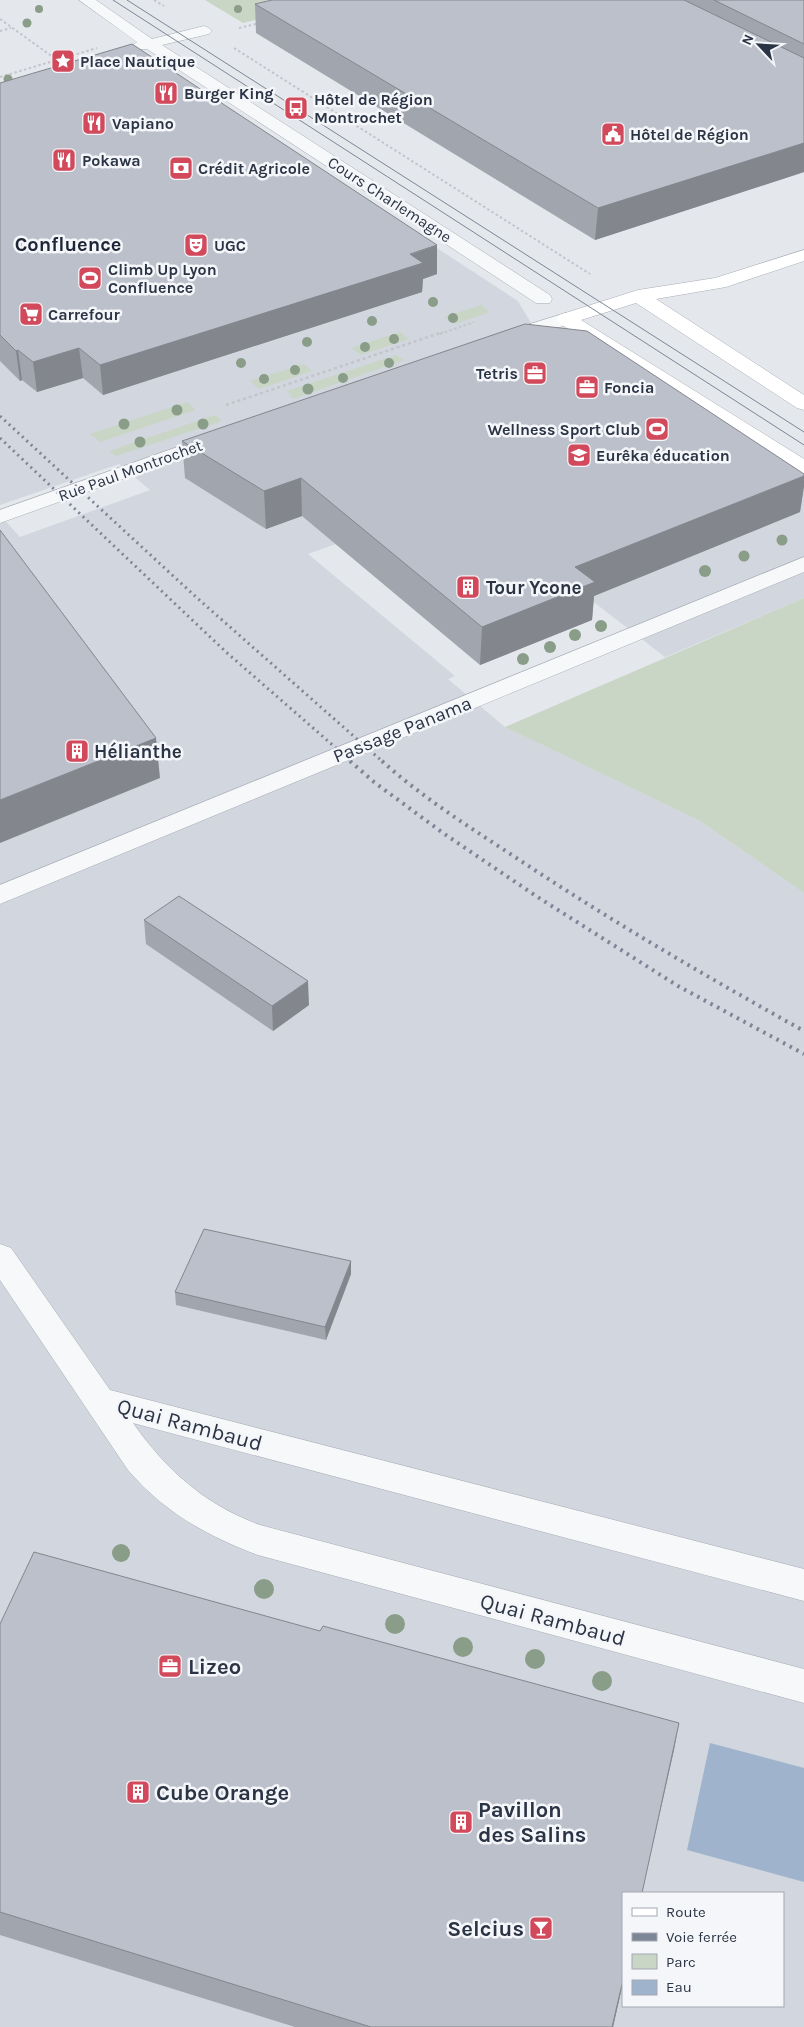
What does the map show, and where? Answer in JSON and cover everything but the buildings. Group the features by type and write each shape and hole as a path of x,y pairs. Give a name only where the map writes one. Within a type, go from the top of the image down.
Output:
{"street":[{"name":"Cours Charlemagne","path":"86,0 151,43 186,69 543,299"},
{"path":"126,50 204,31"},
{"path":"486,345 638,296 692,289 720,283 804,255"},
{"path":"638,296 804,404"},
{"path":"566,319 804,468"},
{"name":"Rue Paul Montrochet","path":"0,517 234,433"},
{"name":"Passage Panama","path":"0,895 804,564"},
{"path":"0,1256 100,1401"},
{"name":"Quai Rambaud","path":"100,1401 804,1585"},
{"name":"Quai Rambaud","path":"100,1401 140,1460 156,1479 174,1495 225,1528 258,1540 804,1686"}],"path":[{"path":"0,20 58,60"},
{"path":"236,29 264,22"},
{"path":"0,30 12,27"},
{"path":"204,31 379,138 592,276"},
{"path":"0,77 98,48"},
{"path":"219,408 477,321"}],"shaded area":[{"path":"135,51 518,301 531,323 560,334 804,485 804,598 665,657 460,499 308,554 455,676 448,679 505,727 700,821 804,893 804,2027 0,2027 0,515 20,537 150,490 119,464 0,505 0,92"}],"green space":[{"path":"205,0 335,0 243,23"},
{"path":"481,305 490,312 455,324 444,317"},
{"path":"400,332 409,339 361,355 351,348"},
{"path":"396,355 404,360 293,399 287,391"},
{"path":"304,364 312,371 259,389 250,381"},
{"path":"187,402 196,410 100,442 90,434"},
{"path":"215,415 222,421 116,456 109,451"},
{"path":"804,598 804,893 700,821 505,727"}],"water":[{"path":"710,1743 804,1768 804,1882 687,1850"}],"tram line":[{"path":"113,0 804,445"},
{"path":"127,0 804,432"}],"railway":[{"path":"0,416 196,597 383,762"},
{"path":"0,438 226,652 352,762"},
{"path":"350,761 374,782 443,833 536,896 678,986 804,1054"},
{"path":"382,761 450,814 590,906 804,1031"}],"place":[{"name":"Place Nautique","path":"63,61"},
{"name":"Burger King","path":"166,93"},
{"name":"Hôtel de Région Montrochet","path":"296,108"},
{"name":"Vapiano","path":"94,123"},
{"name":"Hôtel de Région","path":"613,134"},
{"name":"Pokawa","path":"64,160"},
{"name":"Crédit Agricole","path":"181,168"},
{"name":"UGC","path":"196,245"},
{"name":"Climb Up Lyon Confluence","path":"90,278"},
{"name":"Carrefour","path":"31,314"},
{"name":"Tetris","path":"535,373"},
{"name":"Foncia","path":"587,387"},
{"name":"Wellness Sport Club","path":"657,429"},
{"name":"Eurêka éducation","path":"579,455"},
{"name":"Tour Ycone","path":"468,587"},
{"name":"Hélianthe","path":"77,751"},
{"name":"Lizeo","path":"170,1666"},
{"name":"Cube Orange","path":"138,1792"},
{"name":"Pavillon des Salins","path":"461,1822"},
{"name":"Selcius","path":"541,1928"}],"district":[{"name":"Confluence","path":"68,244"}]}
